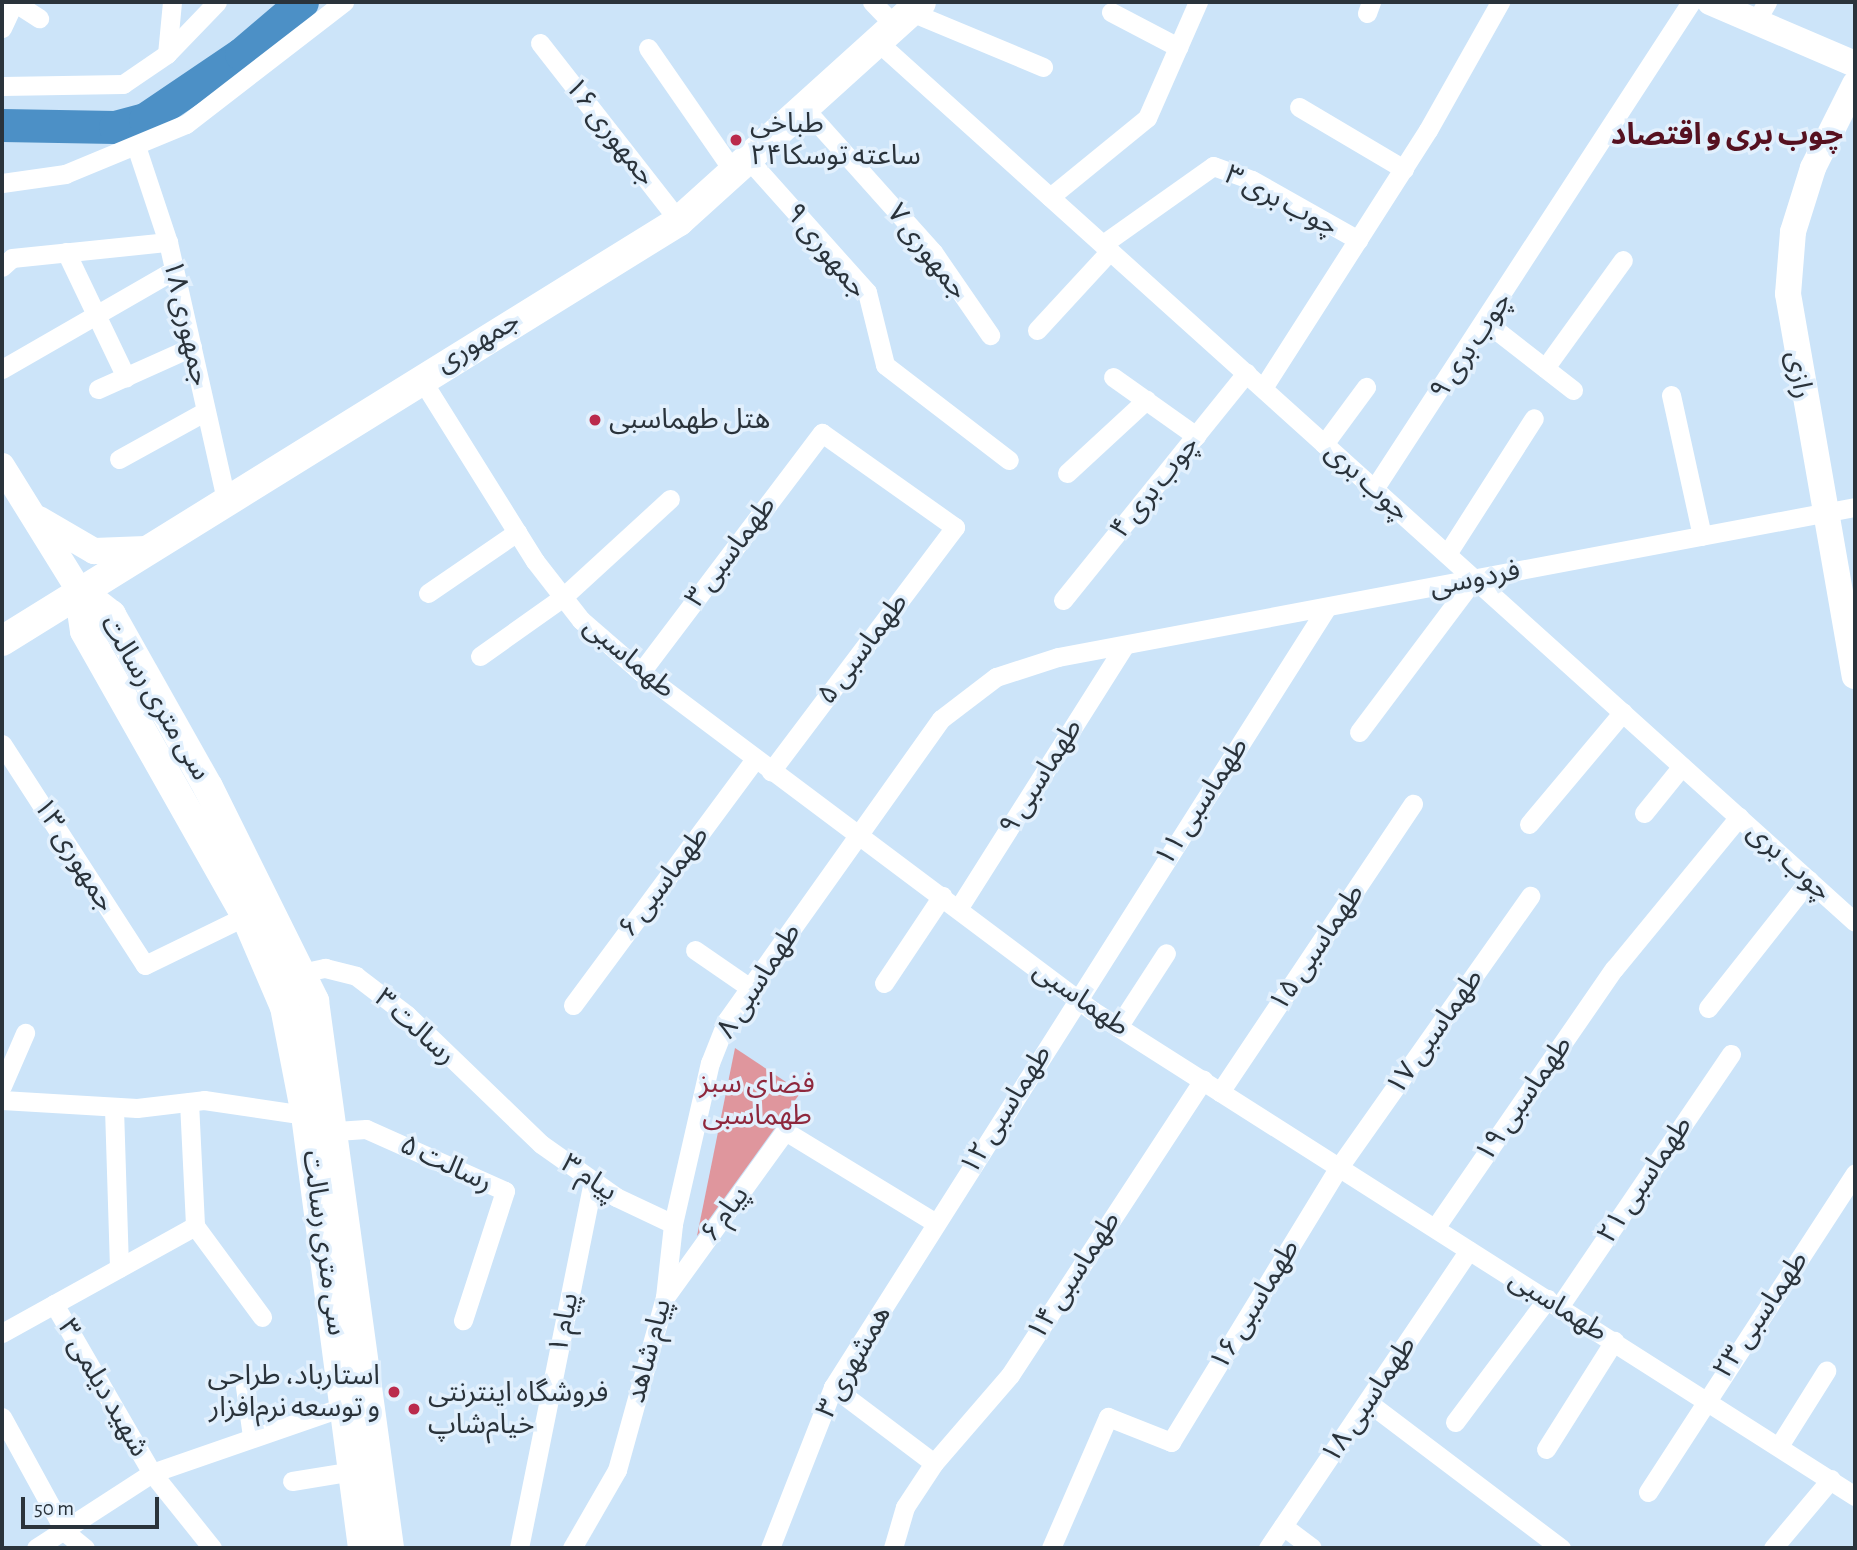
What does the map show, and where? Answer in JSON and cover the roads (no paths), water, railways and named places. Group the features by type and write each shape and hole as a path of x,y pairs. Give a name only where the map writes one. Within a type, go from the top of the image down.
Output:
{"main road":[{"path":"1710,2 1761,11 1855,64"},
{"name":"جمهوری","path":"2,641 420,377 679,221 902,21"},
{"name":"رازی","path":"1855,84 1813,168 1794,232 1788,294 1825,513 1855,668"},
{"path":"2,466 79,590"},
{"path":"32,514 94,551 146,549"},
{"name":"سی متری رسالت","path":"79,590 85,631 246,916 285,1007 348,1315 389,1548"},
{"name":"سی متری رسالت","path":"79,590 111,615 208,787 314,1001 336,1131 348,1315 346,1406 363,1548"}],"street":[{"path":"2,28 14,2 39,18"},
{"path":"167,54 172,2"},
{"path":"2,86 123,84 167,54 217,2"},
{"path":"2,183 65,174 137,149 186,124 344,2"},
{"name":"چوب بری","path":"872,2 902,21 1050,197 1855,922"},
{"path":"1050,197 1147,118 1198,2"},
{"path":"1263,388 1404,169 1500,2"},
{"name":"۹ چوب بری","path":"1374,489 1566,202 1691,2"},
{"path":"1111,12 1178,47"},
{"path":"902,21 1043,67"},
{"name":"۱۶ جمهوری","path":"540,43 679,221"},
{"name":"۹ جمهوری","path":"648,48 741,166 867,292 884,365 1009,460"},
{"path":"1299,107 1404,169"},
{"name":"۷ جمهوری","path":"805,109 933,252 990,335"},
{"name":"جمهوری ۱۸","path":"137,149 168,242 226,500"},
{"name":"۳ چوب بری","path":"1106,248 1213,166 1252,180 1358,240"},
{"path":"7,262 66,252 168,242"},
{"path":"1037,330 1106,248"},
{"path":"66,252 126,377"},
{"path":"1545,368 1623,260"},
{"path":"2,369 174,270"},
{"path":"1487,323 1573,390"},
{"path":"98,389 191,347"},
{"name":"۴ چوب بری","path":"1063,600 1246,373"},
{"name":"طهماسبی","path":"420,377 517,532 563,597 640,672 1118,1027 1855,1496"},
{"path":"1113,377 1196,436"},
{"path":"1324,444 1366,387"},
{"path":"1671,396 1702,536"},
{"path":"1067,473 1146,400"},
{"path":"119,459 206,411"},
{"path":"1447,554 1534,418"},
{"name":"۳ طهماسبی","path":"640,672 822,433 954,527"},
{"path":"480,656 563,597 670,499"},
{"name":"فردوسی","path":"1125,645 1855,507"},
{"name":"۵ طهماسبی","path":"771,771 954,527"},
{"path":"428,593 517,532"},
{"path":"1359,732 1474,579"},
{"name":"۱۱ طهماسبی","path":"1076,998 1328,607"},
{"name":"۸ طهماسبی","path":"673,1224 710,1063 727,1020 941,719 996,677 1125,645"},
{"name":"۹ طهماسبی","path":"958,909 1125,645"},
{"path":"1529,824 1623,712"},
{"name":"۱۳ جمهوری","path":"2,744 145,965 246,916"},
{"name":"۶ طهماسبی","path":"573,1005 755,759"},
{"path":"1644,813 1682,765"},
{"name":"۱۵ طهماسبی","path":"1220,1092 1413,804"},
{"name":"۱۹ طهماسبی","path":"1435,1228 1614,969 1739,817"},
{"path":"1708,1008 1809,880"},
{"path":"884,983 942,896"},
{"name":"۱۷ طهماسبی","path":"1339,1167 1530,896"},
{"path":"695,950 750,988"},
{"path":"1118,1027 1166,953"},
{"name":"۳ رسالت","path":"301,973 325,968 356,976 407,1015 512,1120"},
{"name":"۱۲ طهماسبی","path":"936,1223 1076,998"},
{"path":"2,1086 25,1033"},
{"name":"۲۱ طهماسبی","path":"1455,1422 1553,1303 1731,1054"},
{"name":"۱۴ طهماسبی","path":"893,1548 905,1507 934,1463 1010,1374 1203,1080"},
{"path":"2,1100 114,1108 189,1102 306,1115"},
{"path":"189,1102 195,1226 262,1317"},
{"path":"114,1108 119,1268"},
{"name":"۳ پیام","path":"512,1120 593,1181 673,1224"},
{"name":"۵ رسالت","path":"336,1131 366,1129 505,1191 463,1320"},
{"name":"۶ پیام","path":"665,1297 785,1130 936,1223"},
{"name":"۱۶ طهماسبی","path":"1051,1548 1108,1417 1171,1442 1339,1167"},
{"name":"۲۳ طهماسبی","path":"1648,1492 1705,1399 1855,1173"},
{"name":"۱ پیام","path":"519,1548 593,1181"},
{"name":"۳ همشهری","path":"770,1548 833,1387 936,1223"},
{"name":"پیام شاهد","path":"572,1548 617,1470 665,1297 673,1224"},
{"path":"2,1333 195,1226"},
{"name":"۱۸ طهماسبی","path":"1268,1548 1369,1403 1469,1250"},
{"name":"شهید دیلمی ۳","path":"54,1304 152,1472 212,1548"},
{"path":"1546,1449 1614,1342"},
{"path":"1779,1446 1826,1371"},
{"path":"245,1387 253,1436"},
{"path":"833,1387 934,1463"},
{"path":"1369,1403 1561,1548"},
{"path":"36,1548 65,1532 152,1472 191,1455 346,1406"},
{"path":"2,1416 65,1532 85,1548"},
{"path":"292,1481 354,1471"},
{"path":"1773,1548 1831,1479"},
{"path":"1283,1526 1312,1548"}],"waterway":[{"path":"2,125 115,127 145,119 241,54 302,2"}],"place":[{"name":"طباخی ۲۴ساعته توسکا","path":"736,140"},
{"name":"هتل طهماسبی","path":"595,420"},
{"name":"استارباد، طراحی و توسعه نرم‌افزار","path":"394,1392"},
{"name":"فروشگاه اینترنتی خیام‌شاپ","path":"414,1409"}],"district":[{"name":"چوب بری و اقتصاد","path":"1727,135"}],"park label":[{"name":"فضای سبز طهماسبی","path":"757,1100"}]}
